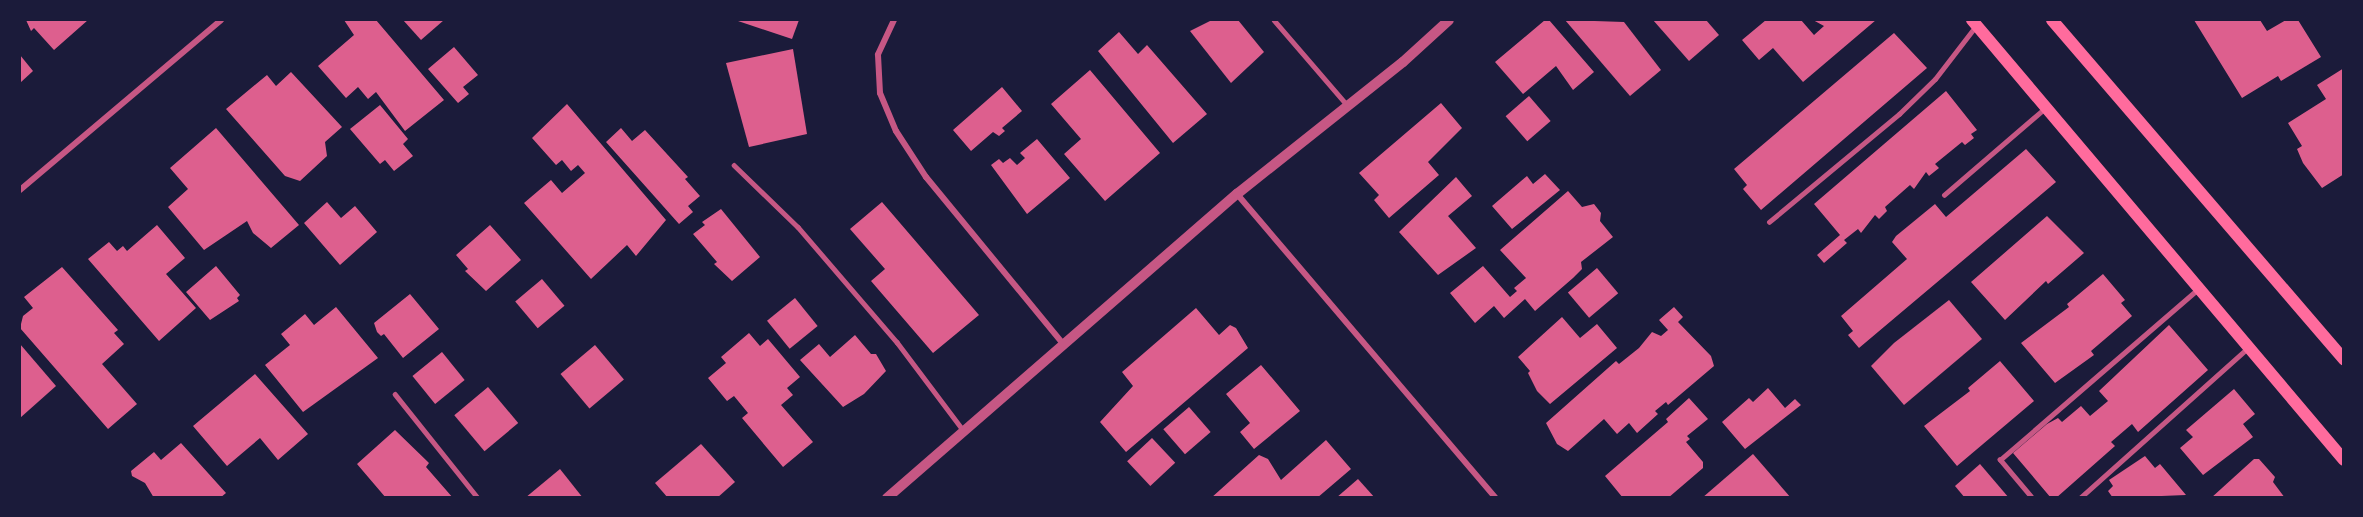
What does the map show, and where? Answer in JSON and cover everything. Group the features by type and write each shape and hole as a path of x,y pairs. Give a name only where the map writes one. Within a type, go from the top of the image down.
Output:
{"main road":[{"path":"2052,20 2343,360"},
{"path":"1974,22 2343,460"}],"street":[{"path":"20,190 221,20"},
{"path":"894,20 878,55 880,93 896,131 926,177 1064,345"},
{"path":"887,498 1236,194 1449,20"},
{"path":"1236,194 1496,498"}],"lane":[{"path":"1274,20 1347,105"},
{"path":"1769,222 1899,114 1935,79 1974,22"},
{"path":"1944,195 2046,107"},
{"path":"734,165 798,227 897,342 963,430"},
{"path":"2032,498 2000,460 2199,288"},
{"path":"2080,498 2250,347"},
{"path":"395,394 478,498"}],"building":[{"path":"26,20 88,20 54,50 34,28 31,31"},
{"path":"344,20 376,20 444,100 405,131 376,92 368,99 358,87 346,98 318,66 354,35"},
{"path":"403,20 444,20 421,40"},
{"path":"735,20 799,20 792,39"},
{"path":"1212,20 1238,20 1264,52 1231,83 1190,31"},
{"path":"1545,20 1549,20 1594,72 1573,90 1556,66 1523,94 1495,62"},
{"path":"1565,20 1624,22 1661,70 1630,96"},
{"path":"1653,20 1706,20 1719,35 1689,61"},
{"path":"1766,20 1801,20 1814,35 1824,26 1813,20 1876,20 1803,82 1773,48 1759,60 1742,40"},
{"path":"2194,20 2260,20 2267,31 2286,20 2298,20 2321,57 2281,81 2278,76 2242,98"},
{"path":"1119,32 1138,54 1147,45 1207,114 1173,143 1098,51"},
{"path":"1894,33 1927,68 1761,210 1743,189 1747,185 1734,169"},
{"path":"454,47 478,75 463,87 469,94 458,103 428,69"},
{"path":"793,49 807,134 749,147 726,63"},
{"path":"20,55 33,71 20,83"},
{"path":"2344,68 2344,174 2322,188 2303,163 2297,149 2302,146 2288,123 2326,99 2317,85"},
{"path":"1090,70 1160,153 1105,201 1064,154 1081,139 1051,104"},
{"path":"291,72 342,127 325,142 327,156 300,181 285,176 226,109 267,75 276,86"},
{"path":"1002,87 1022,111 1002,128 1005,131 999,136 993,132 971,151 953,130"},
{"path":"1946,91 1977,130 1971,134 1974,138 1965,145 1962,142 1935,164 1939,168 1929,176 1926,172 1914,189 1910,185 1885,207 1887,211 1879,219 1875,215 1861,233 1858,229 1844,240 1847,243 1824,263 1817,255 1840,235 1814,204"},
{"path":"1529,96 1551,121 1527,141 1506,116"},
{"path":"1441,103 1462,128 1428,162 1439,175 1389,218 1374,200 1379,195 1359,173"},
{"path":"567,104 666,220 636,256 627,245 591,279 524,203 551,180 562,193 585,173 578,165 571,171 562,160 556,165 532,138"},
{"path":"380,105 408,139 403,144 413,156 394,171 385,160 380,164 350,129"},
{"path":"216,128 299,225 271,248 253,233 247,221 204,250 168,207 188,189 170,168"},
{"path":"621,128 632,141 645,130 688,177 685,179 700,196 688,206 693,212 679,224 606,142"},
{"path":"1037,139 1070,178 1027,214 991,165 999,159 1003,163 1010,158 1017,165 1025,158 1020,153"},
{"path":"2026,149 2056,182 1859,348 1848,335 1853,331 1841,316 1907,259 1892,242 1896,236 1935,204 1946,217"},
{"path":"1545,174 1560,190 1512,229 1492,206 1527,176 1533,184"},
{"path":"1456,177 1472,196 1448,216 1476,248 1438,275 1399,232"},
{"path":"1568,191 1582,207 1594,204 1601,213 1600,221 1613,237 1581,262 1582,269 1535,311 1525,299 1504,318 1494,306 1475,323 1450,293 1483,266 1510,297 1517,291 1514,288 1526,278 1500,250"},
{"path":"327,202 341,218 355,206 377,232 340,265 304,223"},
{"path":"882,202 979,315 933,353 871,281 885,269 850,229"},
{"path":"721,209 760,257 732,281 714,264 717,262 693,234 705,225 702,222"},
{"path":"2047,216 2084,253 2048,284 2046,281 2005,320 1971,282"},
{"path":"157,225 185,258 166,274 196,308 159,341 88,259 109,242 117,251 123,246 127,251"},
{"path":"490,225 521,260 486,291 465,271 468,269 456,255"},
{"path":"216,266 240,295 237,298 239,301 210,320 186,292"},
{"path":"62,267 118,330 114,333 124,344 102,364 137,404 108,429 20,328 23,316 33,308 24,297"},
{"path":"1597,268 1618,293 1589,318 1568,292"},
{"path":"2103,274 2125,300 2121,303 2132,316 2091,351 2094,355 2055,383 2021,343 2069,307 2067,304"},
{"path":"542,279 564,306 538,328 515,301"},
{"path":"410,294 439,329 403,358 384,334 381,336 377,332 374,323"},
{"path":"795,298 818,326 790,349 767,321"},
{"path":"1949,300 1982,339 1904,405 1871,366 1894,343"},
{"path":"336,307 378,358 303,412 265,365 290,345 281,334 305,314 314,325"},
{"path":"1674,307 1683,317 1678,322 1711,356 1714,366 1668,405 1666,402 1655,411 1658,414 1637,433 1629,423 1617,434 1604,419 1568,451 1557,444 1546,423 1616,361 1619,364 1639,348 1652,332 1661,336 1668,330 1659,320"},
{"path":"1196,308 1219,335 1230,325 1236,328 1248,348 1126,452 1100,422 1133,386 1122,372"},
{"path":"1562,317 1580,338 1597,324 1617,348 1550,404 1537,391 1528,373 1530,371 1518,357"},
{"path":"2169,325 2208,370 2138,432 2132,424 2111,442 2115,446 2056,498 2051,498 2013,453 2047,424 2058,418 2062,422 2081,406 2090,416 2108,401 2099,391"},
{"path":"749,333 760,346 768,339 800,377 787,388 793,395 781,405 813,442 783,467 742,418 748,413 734,396 727,401 708,378 726,363 721,357"},
{"path":"855,335 871,354 876,354 886,371 864,394 843,407 800,360 819,344 830,357"},
{"path":"20,344 56,386 20,418"},
{"path":"595,345 624,379 589,408 561,374"},
{"path":"442,352 465,380 435,404 412,376"},
{"path":"2000,361 2034,401 1957,466 1924,426 1970,391 1968,388"},
{"path":"1261,365 1300,411 1254,449 1240,432 1250,423 1226,394"},
{"path":"255,374 308,434 278,460 260,438 227,466 193,426"},
{"path":"488,387 518,423 485,451 454,415"},
{"path":"1768,388 1785,408 1795,399 1801,405 1745,449 1722,422 1749,398 1753,402"},
{"path":"2234,389 2255,414 2243,424 2253,437 2203,475 2180,448 2193,437 2186,430"},
{"path":"1689,398 1708,419 1687,436 1690,439 1686,442 1703,462 1703,468 1668,498 1623,498 1605,476 1668,422 1666,419"},
{"path":"1189,407 1211,432 1185,454 1163,429"},
{"path":"395,430 429,463 426,467 453,498 386,498 357,464"},
{"path":"1152,438 1175,463 1150,486 1127,461"},
{"path":"1326,440 1351,469 1317,498 1211,498 1259,455 1268,459 1281,480"},
{"path":"181,443 226,493 220,498 154,498 145,483 132,476 131,471 154,452 161,460"},
{"path":"701,444 735,482 717,498 668,498 655,483"},
{"path":"1753,454 1791,498 1702,498"},
{"path":"2145,456 2155,468 2160,464 2186,495 2113,498 2108,491 2113,486 2109,480"},
{"path":"2254,459 2259,459 2275,477 2273,482 2285,498 2211,498"},
{"path":"1980,464 2009,498 1965,498 1955,486"},
{"path":"560,469 583,498 525,498"},
{"path":"1358,479 1375,498 1336,498"}]}
